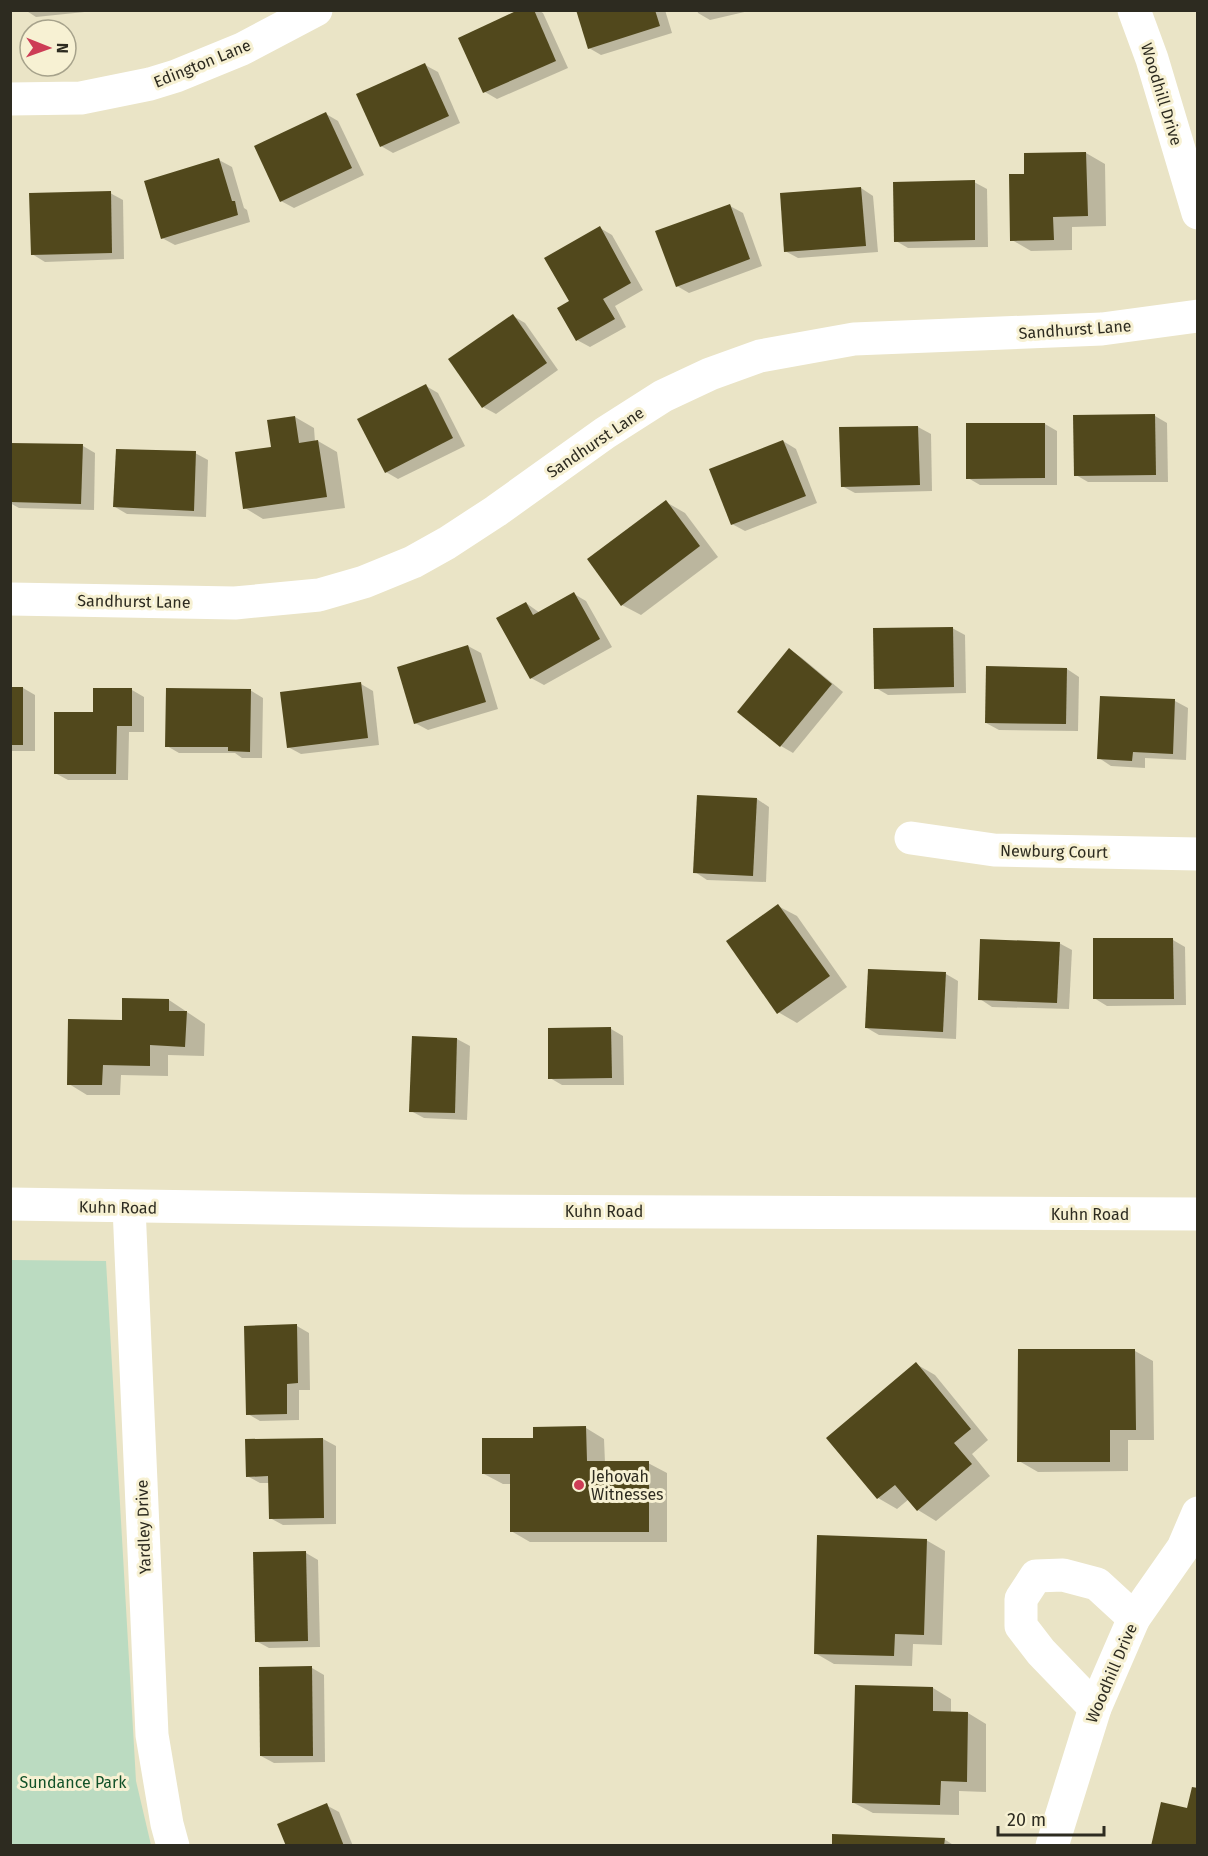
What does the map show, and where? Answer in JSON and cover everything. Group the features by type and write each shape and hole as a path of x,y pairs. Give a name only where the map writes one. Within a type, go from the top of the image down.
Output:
{"street":[{"name":"Edington Lane","path":"10,99 81,98 150,84 242,49 316,10"},
{"name":"Woodhill Drive","path":"1134,10 1152,59 1197,213"},
{"name":"Sandhurst Lane","path":"10,599 235,603 319,595 364,582 413,562 496,511 605,433 663,396 710,374 760,356 854,339 1102,329 1197,316"},
{"name":"Newburg Court","path":"911,838 994,850 1197,854"},
{"name":"Kuhn Road","path":"10,1204 462,1211 1197,1214"},
{"name":"Yardley Drive","path":"129,1207 152,1735 167,1824 173,1845"},
{"name":"Woodhill Drive","path":"1052,1845 1095,1707 1134,1618 1183,1548 1197,1513"},
{"path":"1095,1707 1041,1652 1021,1626 1021,1599 1036,1576 1063,1575 1097,1584 1134,1618"}],"green space":[{"name":"Sundance Park","path":"11,1260 106,1261 136,1781 151,1845 11,1845"}],"building":[{"path":"518,10 534,10 556,61 483,93 458,38"},
{"path":"576,10 655,10 660,26 588,49"},
{"path":"425,63 449,116 380,147 356,94"},
{"path":"326,112 352,168 280,202 254,146"},
{"path":"1086,152 1088,216 1053,217 1054,240 1010,241 1009,174 1024,174 1024,153"},
{"path":"219,158 238,215 161,239 144,181"},
{"path":"975,180 975,240 894,242 893,182"},
{"path":"861,187 866,246 784,252 780,193"},
{"path":"111,191 112,253 31,255 29,193"},
{"path":"730,204 750,259 676,287 655,231"},
{"path":"600,226 631,283 603,299 615,319 576,341 557,308 569,301 544,258"},
{"path":"513,314 547,363 482,408 448,359"},
{"path":"426,384 453,438 385,473 357,419"},
{"path":"1155,414 1156,475 1074,476 1073,415"},
{"path":"295,416 299,443 318,440 327,497 243,509 235,452 271,447 267,420"},
{"path":"966,423 1045,423 1045,478 966,479"},
{"path":"918,426 920,485 841,487 839,427"},
{"path":"783,440 806,496 731,525 709,469"},
{"path":"10,443 83,444 81,504 10,502"},
{"path":"116,449 196,451 194,511 113,507"},
{"path":"666,500 700,546 621,606 587,559"},
{"path":"574,592 600,639 530,679 496,618 526,602 533,615"},
{"path":"953,627 954,687 874,689 873,628"},
{"path":"468,645 486,702 414,724 397,667"},
{"path":"789,648 832,684 780,747 737,712"},
{"path":"986,666 1067,668 1066,724 985,723"},
{"path":"361,682 368,738 287,748 280,692"},
{"path":"10,687 23,687 23,745 10,745"},
{"path":"93,688 132,688 132,726 117,726 116,774 54,774 54,712 93,712"},
{"path":"166,688 251,689 250,752 228,751 228,747 165,747"},
{"path":"1100,696 1175,699 1173,754 1133,752 1132,761 1097,759"},
{"path":"697,795 757,798 753,876 693,873"},
{"path":"778,904 830,976 777,1014 726,941"},
{"path":"1093,938 1173,938 1174,999 1093,999"},
{"path":"980,939 1060,942 1057,1003 978,1000"},
{"path":"868,969 946,972 943,1032 865,1028"},
{"path":"122,998 169,999 169,1011 187,1011 185,1047 150,1045 150,1066 103,1065 102,1085 67,1085 68,1019 122,1020"},
{"path":"611,1027 612,1078 548,1079 548,1028"},
{"path":"412,1036 457,1038 455,1113 409,1112"},
{"path":"297,1324 298,1383 287,1384 287,1414 246,1415 244,1326"},
{"path":"1018,1349 1135,1349 1136,1430 1110,1430 1110,1462 1017,1462"},
{"path":"916,1362 971,1429 954,1443 972,1464 917,1511 895,1485 877,1499 826,1438"},
{"name":"Jehovah Witnesses","path":"586,1426 587,1461 649,1461 649,1532 510,1532 510,1474 482,1474 482,1438 533,1438 533,1427"},
{"path":"323,1438 324,1518 269,1519 268,1476 246,1477 245,1439"},
{"path":"817,1535 927,1539 924,1635 895,1634 894,1656 814,1654"},
{"path":"306,1551 308,1641 255,1642 253,1552"},
{"path":"312,1666 313,1756 260,1756 259,1667"},
{"path":"855,1685 933,1687 933,1711 968,1712 967,1782 941,1781 940,1805 852,1803"},
{"path":"1192,1787 1198,1788 1198,1846 1151,1846 1161,1802 1187,1808"},
{"path":"327,1803 344,1846 286,1846 277,1824"},
{"path":"832,1834 945,1838 944,1846 832,1846"}],"place":[{"name":"Jehovah Witnesses","path":"579,1485"}]}
